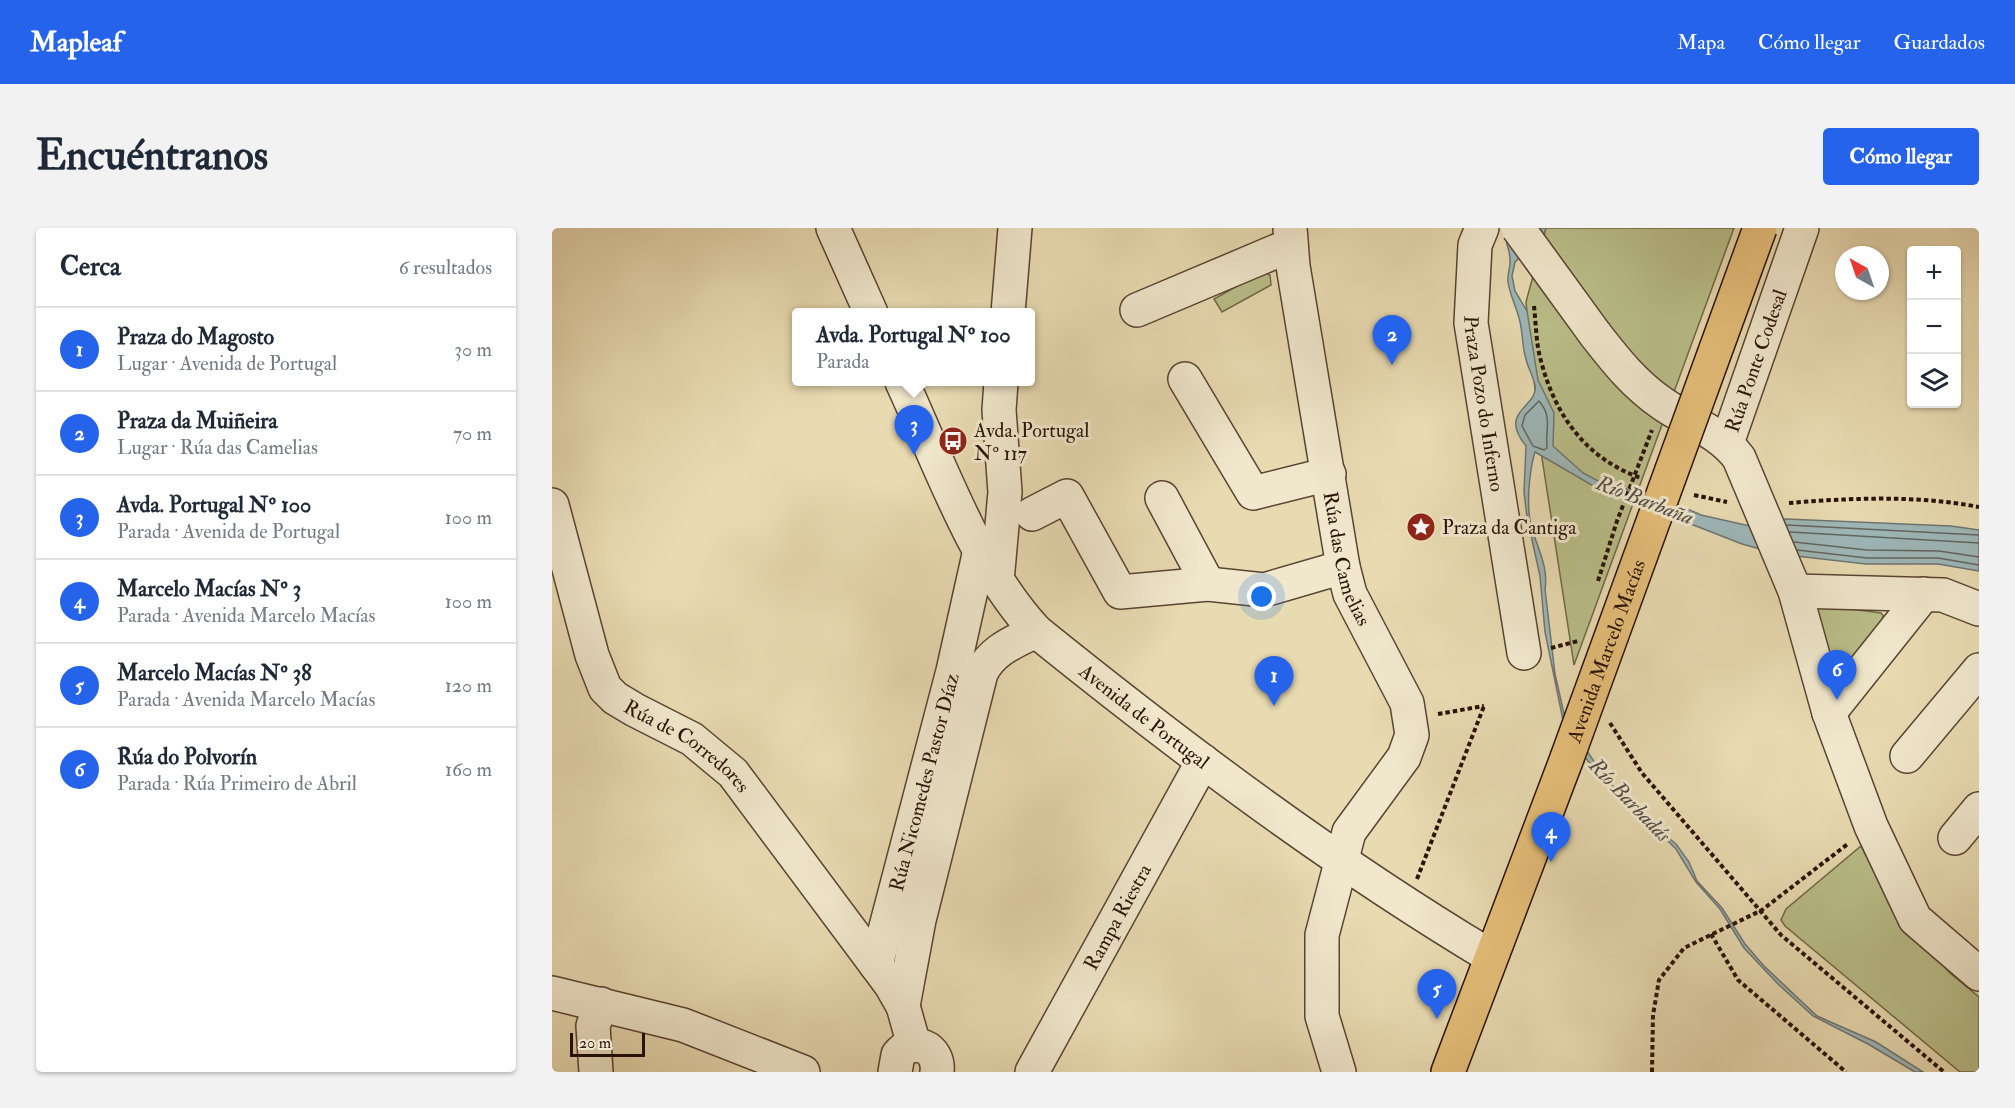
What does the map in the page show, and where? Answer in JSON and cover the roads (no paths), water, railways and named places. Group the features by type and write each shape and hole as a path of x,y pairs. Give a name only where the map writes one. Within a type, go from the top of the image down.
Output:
{"main road":[{"name":"Avenida Marcelo Macías","path":"1448,1072 1490,956 1567,758 1760,228"}],"street":[{"path":"833,228 869,308"},
{"path":"1008,308 1015,228"},
{"name":"Praza Pozo do Inferno","path":"1482,228 1475,245 1471,323 1524,653"},
{"path":"1518,228 1595,334 1630,377 1663,404 1727,442"},
{"name":"Rúa Ponte Codesal","path":"1802,228 1727,442 1739,458 1795,591 1829,713 1871,826 1915,919 1979,974"},
{"path":"1137,310 1290,236"},
{"name":"Rúa das Camelias","path":"1290,236 1343,567 1350,594 1400,686 1411,718 1412,735 1404,757 1348,832 1322,935 1322,1016 1339,1072"},
{"path":"1185,379 1253,493 1329,474"},
{"name":"Avenida de Portugal","path":"904,386 980,550 997,581 1036,631 1203,761 1340,860 1490,956"},
{"path":"997,581 1005,492 999,410 1001,386"},
{"path":"1032,514 1066,496 1120,592 1208,584 1264,590 1343,567"},
{"path":"1162,498 1208,584"},
{"name":"Rúa de Corredores","path":"554,523 592,655 605,688 615,698 635,710 692,739 733,773 876,965"},
{"name":"Rúa Nicomedes Pastor Díaz","path":"903,1006 876,965 953,670 980,550"},
{"path":"1795,591 1943,595 1979,609"},
{"path":"1829,713 1924,594"},
{"name":"Rúa Nicomedes Pastor Díaz","path":"897,1064 903,1006 919,920 981,673 987,661 999,650 1036,631"},
{"path":"1907,756 1979,670"},
{"name":"Rampa Riestra","path":"1032,1072 1203,761"},
{"path":"1955,838 1979,809"},
{"path":"552,993 683,1026 803,1072"},
{"path":"596,1072 593,1026 601,1004"},
{"name":"Rúa Nicomedes Pastor Díaz","path":"897,1064 928,1047 933,1052 938,1065 937,1072"}],"water":[{"name":"Río Barbaña","path":"1510,228 1546,228 1543,236 1515,262 1512,276 1515,291 1527,311 1538,380 1554,413 1553,446 1583,473 1600,482 1667,500 1701,515 1763,529 1779,519 1786,519 1951,526 1979,530 1979,571 1938,564 1866,564 1778,554 1742,544 1678,519 1652,504 1602,491 1535,452 1530,477 1530,521 1545,571 1555,674 1565,718 1605,778 1649,822 1676,844 1689,862 1697,881 1722,908 1745,944 1764,966 1817,1016 1876,1042 1923,1072 1915,1072 1868,1044 1813,1016 1778,984 1744,948 1720,909 1696,882 1676,849 1599,773 1577,749 1565,730 1545,632 1540,576 1527,517 1524,492 1526,446 1518,434 1516,425 1517,417 1535,393 1535,385 1528,366 1520,322 1508,282 1510,262 1507,243"}],"place":[{"name":"Praza da Muiñeira","path":"1392,365"},
{"name":"Avda. Portugal Nº 117","path":"953,441"},
{"name":"Avda. Portugal Nº 100","path":"914,455"},
{"name":"Praza da Cantiga","path":"1421,527"},
{"name":"Rúa do Polvorín","path":"1837,700"},
{"name":"Praza do Magosto","path":"1274,706"},
{"name":"Marcelo Macías Nº 3","path":"1551,862"},
{"name":"Marcelo Macías Nº 38","path":"1437,1019"}],"water label":[{"name":"Río Barbadás","path":"1630,800"}]}
